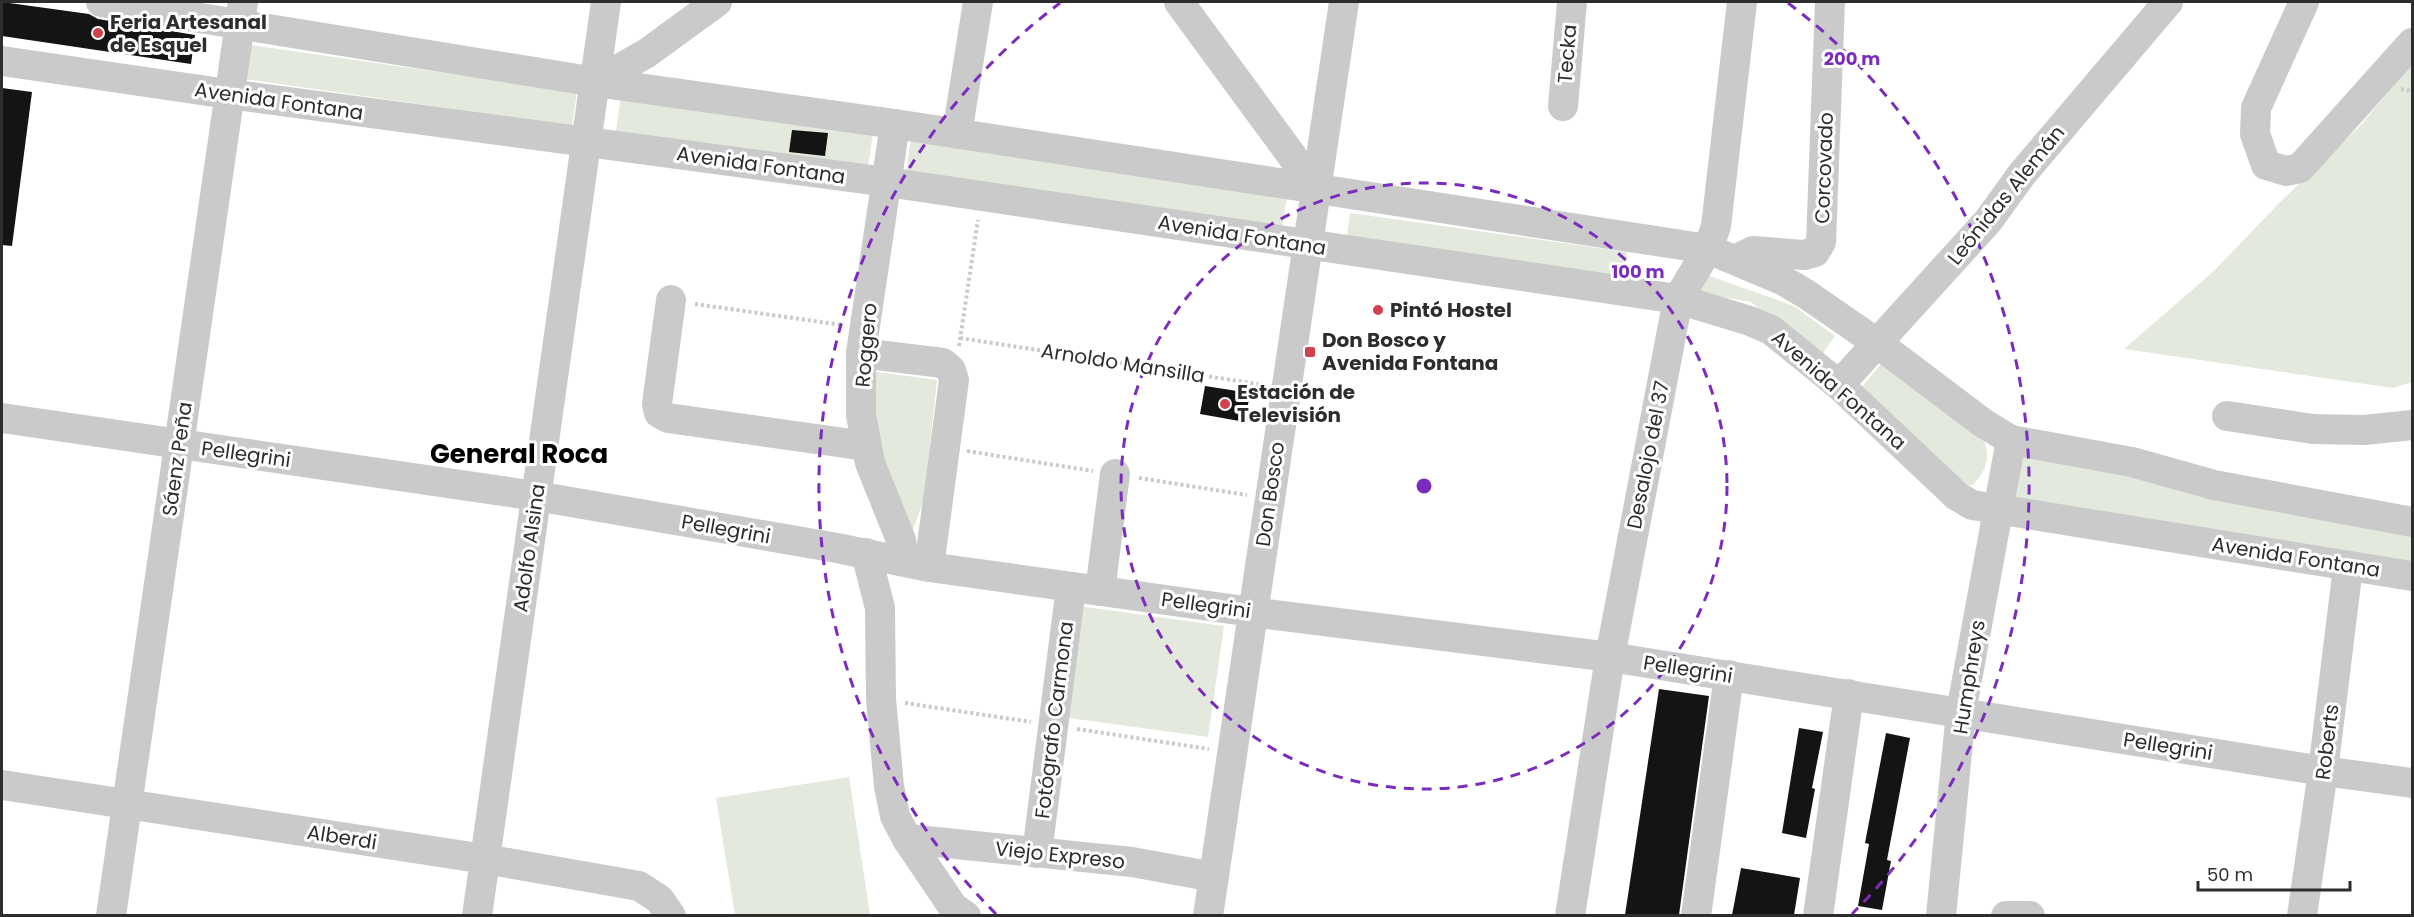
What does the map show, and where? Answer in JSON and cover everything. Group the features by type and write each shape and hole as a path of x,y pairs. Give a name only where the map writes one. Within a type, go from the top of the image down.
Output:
{"street":[{"path":"100,2 242,13 596,81 895,124 1708,249 1737,259 1784,281 1877,343 1983,423 2011,440 2132,462 2214,485 2412,522"},
{"name":"Adolfo Alsina","path":"477,915 606,2"},
{"path":"596,81 647,53 717,2"},
{"path":"957,134 978,2"},
{"path":"1179,2 1317,190"},
{"name":"Don Bosco","path":"1208,915 1344,2"},
{"name":"Tecka","path":"1563,106 1572,2"},
{"name":"Desalojo del 37","path":"1570,915 1610,657 1678,299 1708,249 1716,226 1742,2"},
{"name":"Corcovado","path":"1737,259 1753,251 1804,255 1815,252 1821,242 1830,2"},
{"name":"Leónidas Alemán","path":"1839,385 1981,229 2022,174 2168,2"},
{"path":"2304,2 2256,108 2255,134 2266,165 2286,171 2300,168 2412,43"},
{"name":"Sáenz Peña","path":"111,915 180,444 228,94 242,13"},
{"name":"Avenida Fontana","path":"2,61 228,94 887,182 1678,299 1750,321 1771,330 1839,385 1957,496 1972,505 2412,576"},
{"name":"Roggero","path":"895,124 863,341 861,416 870,463 901,540 917,564"},
{"path":"671,300 657,404 659,412 668,418 866,446"},
{"path":"863,341 943,363 952,375 917,564"},
{"path":"2227,416 2313,429 2364,430 2412,425"},
{"name":"Pellegrini","path":"2,418 536,496 866,553 917,564 1252,612 1610,657 2323,771 2412,783"},
{"name":"Humphreys","path":"1941,915 1961,712 2011,440"},
{"path":"1100,591 1115,474"},
{"path":"866,553 880,608 881,699 889,786 895,816 907,839 953,907 966,915"},
{"name":"Roberts","path":"2302,915 2323,771 2348,567"},
{"name":"Fotógrafo Carmona","path":"1037,853 1071,587"},
{"path":"1696,915 1729,675"},
{"path":"1818,915 1849,694"},
{"name":"Alberdi","path":"2,785 485,859 639,886 658,899 671,915"},
{"name":"Viejo Expreso","path":"907,839 1132,862 1214,877"},
{"path":"2006,915 2030,915"}],"path":[{"path":"952,375 982,196"},
{"path":"671,300 863,341"},
{"name":"Arnoldo Mansilla","path":"960,338 1285,388"}],"shaded area":[{"path":"250,45 577,92 572,126 245,79"},
{"path":"2412,64 2412,382 2393,388 2124,349 2214,271 2280,202 2360,126"},
{"path":"621,97 873,133 868,167 616,131"},
{"path":"911,139 1287,195 1282,229 906,173"},
{"path":"1350,213 1627,252 1624,276 1347,237"},
{"path":"1704,274 1794,306 1835,336 1820,357 1751,302 1697,293"},
{"path":"1881,364 1979,430 1986,446 1987,459 1983,472 1973,485 1952,484 1858,392"},
{"path":"870,371 937,380 924,499 910,538 876,446"},
{"path":"2019,451 2412,534 2412,565 2009,501"},
{"path":"1078,606 1224,626 1208,737 1062,717"},
{"path":"849,777 870,915 735,915 716,798"}],"building":[{"name":"Feria Artesanal de Esquel","path":"2,2 89,14 98,19 195,35 191,64 2,36"},
{"path":"2,88 32,92 12,246 2,245"},
{"path":"792,130 828,133 825,156 789,152"},
{"name":"Estación de Televisión","path":"1205,386 1250,393 1245,422 1200,414"},
{"path":"1659,689 1709,696 1679,915 1625,915"},
{"path":"1799,728 1823,732 1812,788 1815,789 1806,838 1782,833"},
{"path":"1886,733 1910,738 1887,860 1891,861 1882,910 1858,906 1869,844 1865,843"},
{"path":"1741,868 1800,878 1794,915 1732,915"}],"place":[{"name":"Feria Artesanal de Esquel","path":"98,33"},
{"name":"Pintó Hostel","path":"1378,310"},
{"name":"Don Bosco y Avenida Fontana","path":"1310,352"},
{"name":"Estación de Televisión","path":"1225,404"}],"district":[{"name":"General Roca","path":"519,454"}]}
